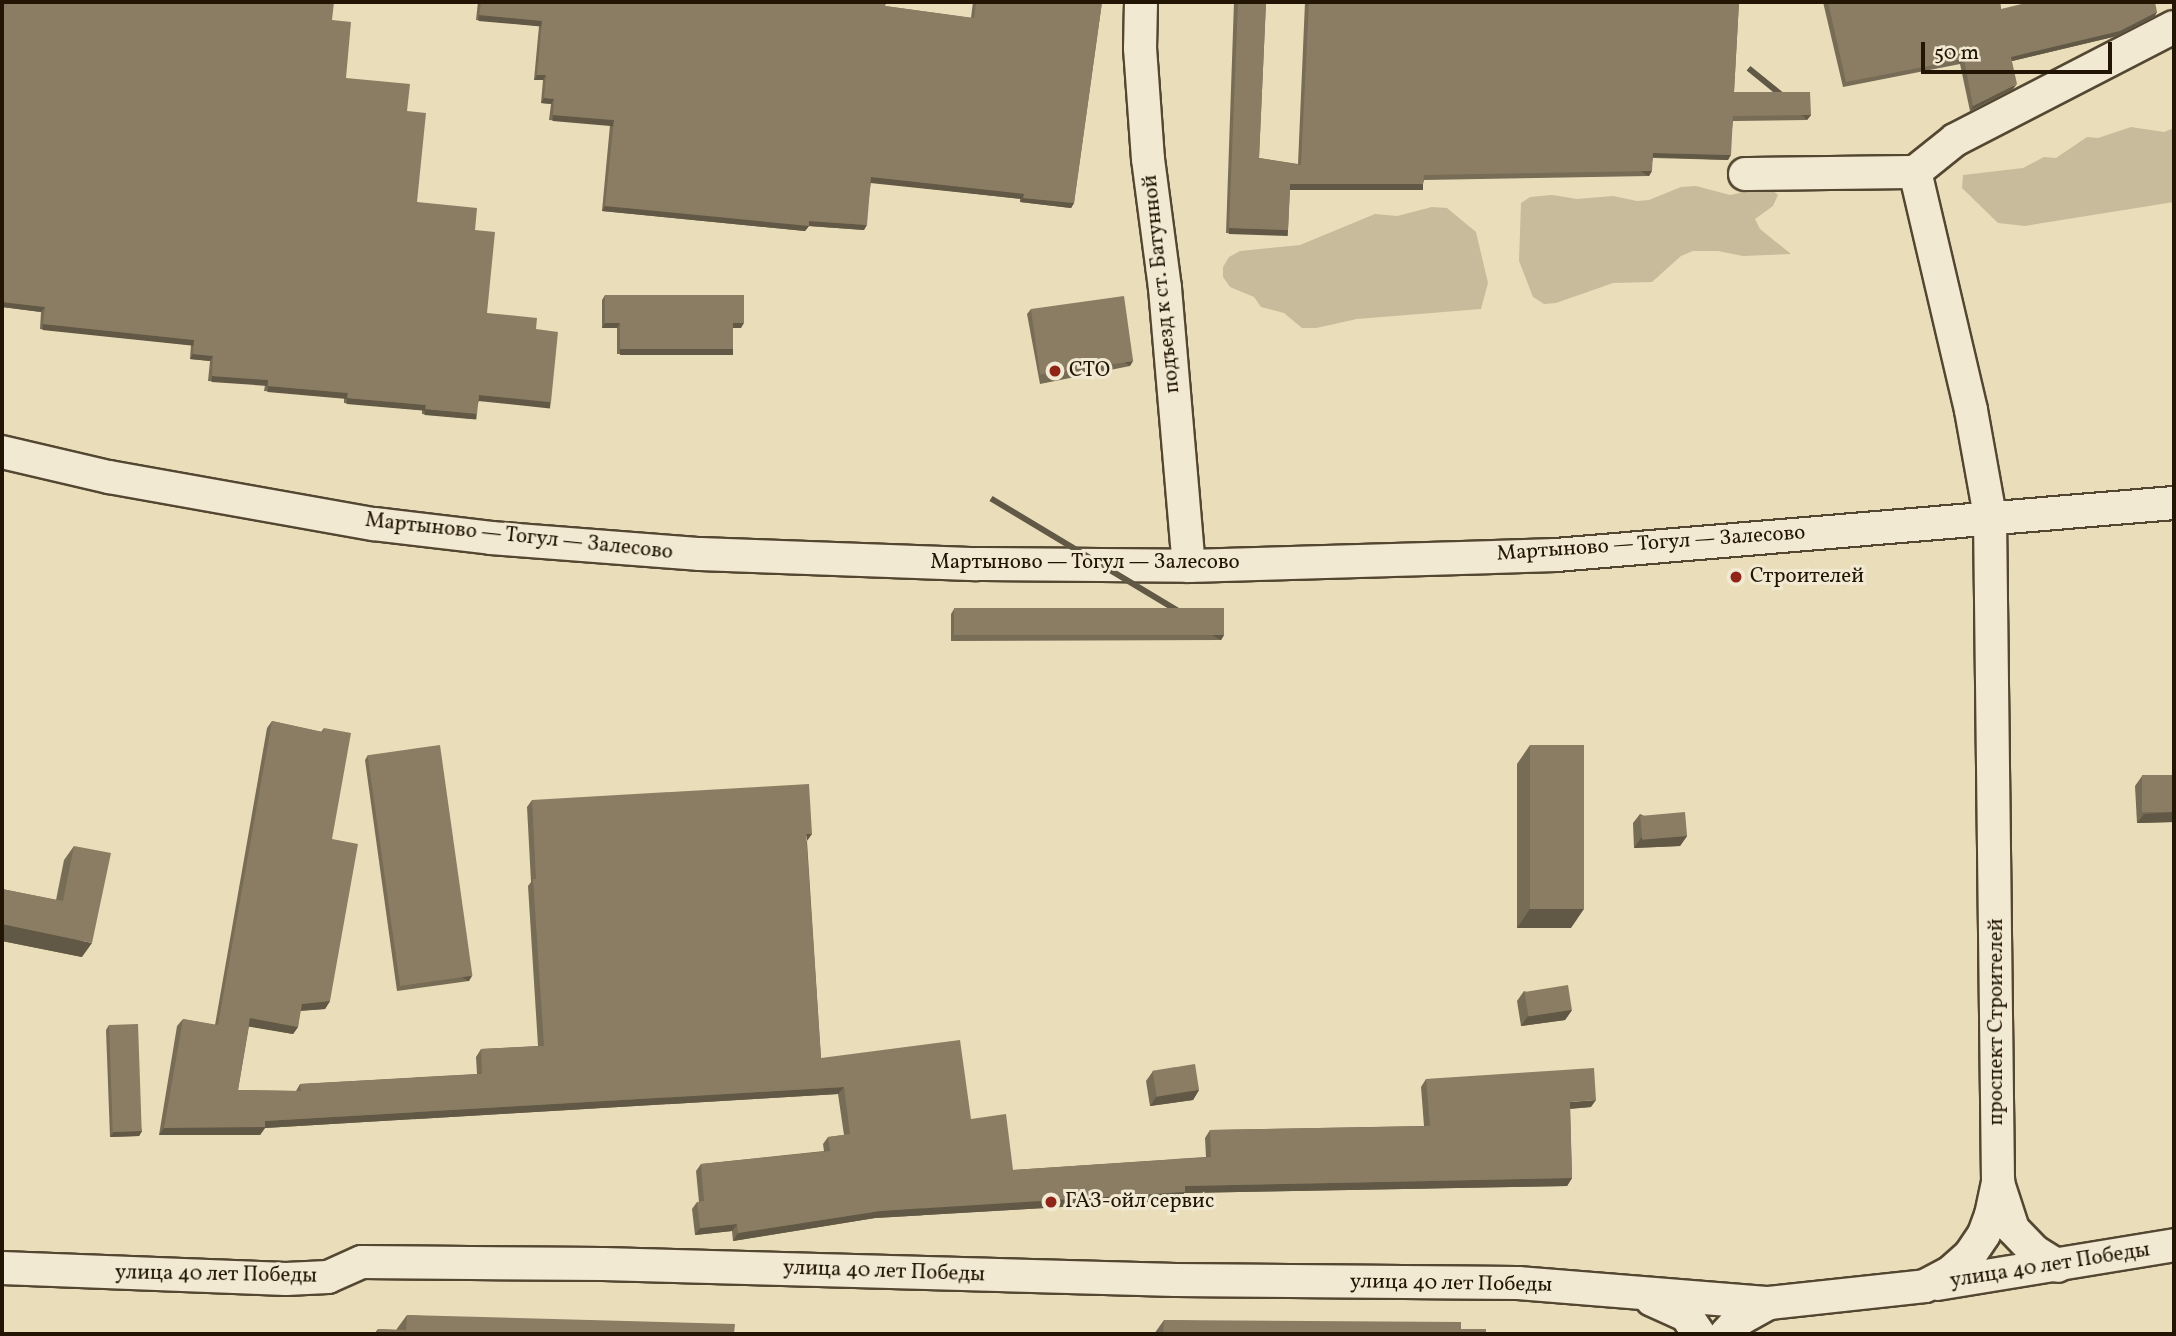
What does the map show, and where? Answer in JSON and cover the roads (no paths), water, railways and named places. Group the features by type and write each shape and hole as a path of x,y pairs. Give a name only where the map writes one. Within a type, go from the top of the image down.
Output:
{"street":[{"name":"подъезд к ст. Батунной","path":"1141,2 1140,48 1148,159 1165,288 1189,566"},
{"path":"1745,174 1915,172 1955,140 2174,27"},
{"name":"проспект Строителей","path":"1726,1334 1740,1319 1769,1303 1925,1286 1951,1272 1970,1255 1984,1234 1998,1181 1990,516 1971,410 1915,172"},
{"name":"Мартыново — Тогул — Залесово","path":"2,452 109,477 374,524 491,538 837,561 1189,566 1556,555 1990,516 2174,503"},
{"path":"1998,1181 2013,1230 2035,1251 2058,1266"},
{"name":"улица 40 лет Победы","path":"1925,1286 2174,1245"},
{"name":"улица 40 лет Победы","path":"2,1268 286,1279 328,1277 362,1262 448,1261 1175,1280 1518,1283 1769,1303"},
{"path":"1628,1292 1670,1306 1686,1315 1699,1334"}],"place":[{"name":"СТО","path":"1055,371"},
{"name":"Строителей","path":"1736,577"},
{"name":"ГАЗ-ойл сервис","path":"1051,1202"}]}
